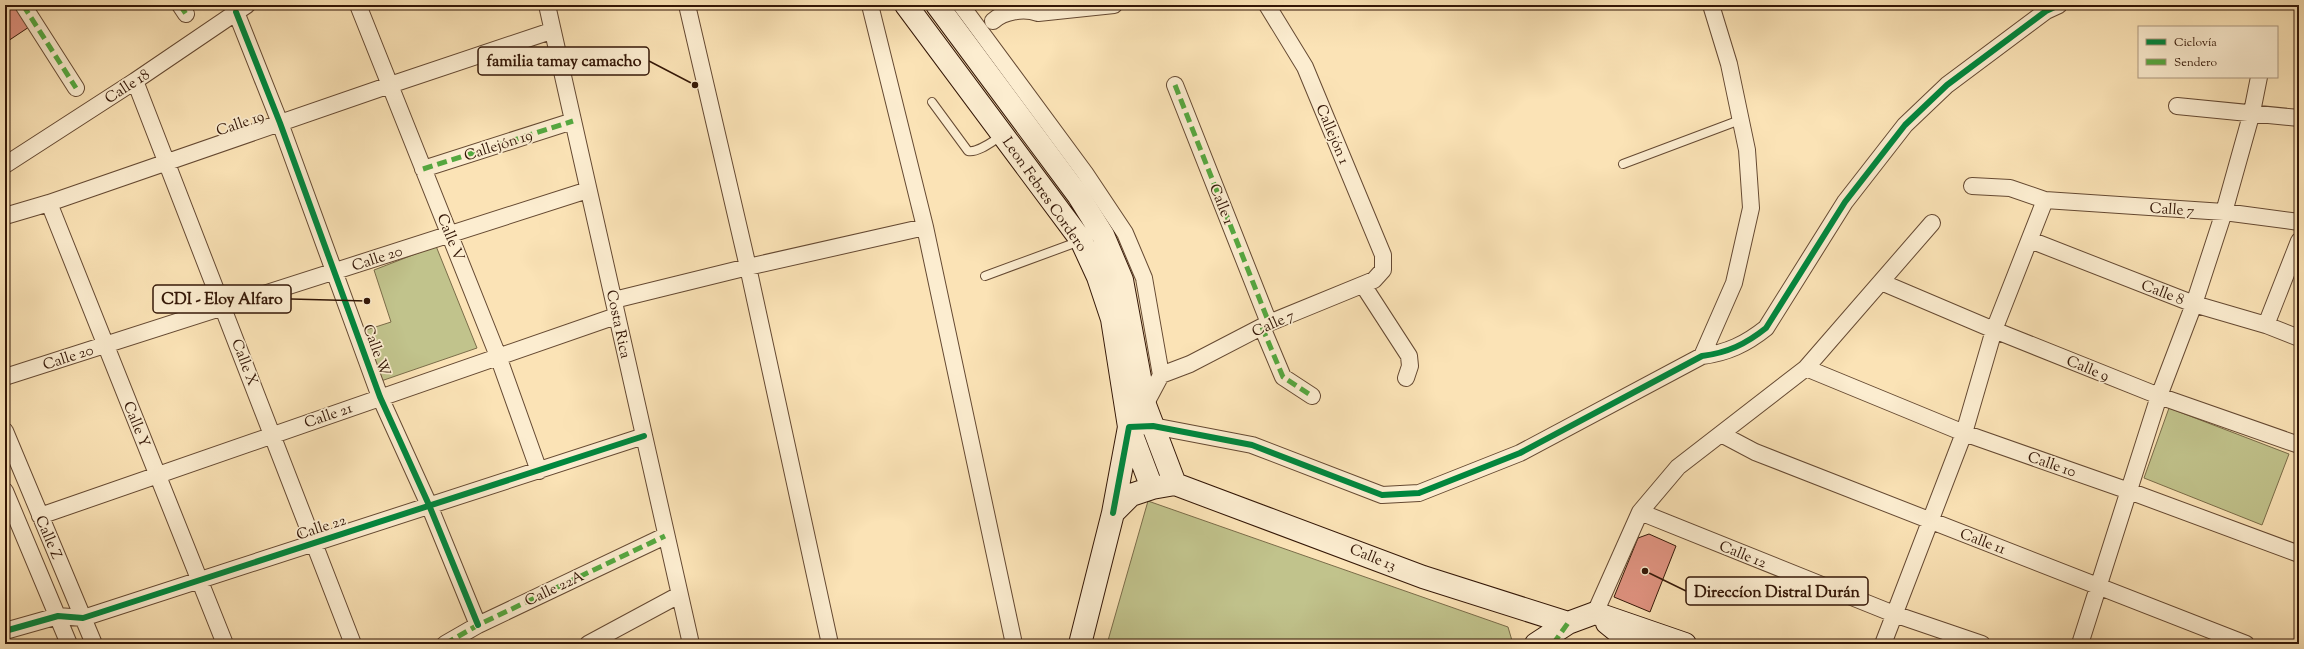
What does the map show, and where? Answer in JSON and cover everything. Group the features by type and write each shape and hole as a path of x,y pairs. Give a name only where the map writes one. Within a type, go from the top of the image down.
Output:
{"street":[{"path":"23,5 76,88"},
{"name":"Costa Rica","path":"547,5 614,300 616,316 644,436 665,536 691,644"},
{"path":"687,5 748,267 830,644"},
{"path":"870,5 925,227 1014,644"},
{"name":"Leon Febres Cordero","path":"906,5 1004,134 1081,240 1098,277 1112,319 1129,427 1152,488"},
{"name":"Leon Febres Cordero","path":"937,5 1078,195 1103,235 1122,280 1145,405 1175,484"},
{"path":"961,5 1085,173 1125,233 1144,278 1161,375 1145,405"},
{"path":"935,43 954,28 976,26 993,21 1000,14 1029,10 1038,13 1114,5"},
{"name":"Callejón 1","path":"1267,5 1305,67 1383,255 1383,270"},
{"path":"1702,356 1734,283 1751,208 1747,150 1729,64 1711,5"},
{"name":"Calle V","path":"360,6 498,356 539,471"},
{"path":"1080,644 1113,513 1129,427 1153,426 1252,444 1382,495 1419,493 1520,453 1702,356 1723,353 1750,341 1766,328 1845,202 1905,125 1947,85 2052,7"},
{"name":"Calle 18","path":"5,165 135,81 242,8"},
{"name":"Calle W","path":"242,8 280,123 380,397 429,505 478,625"},
{"name":"Calle 19","path":"5,216 49,203 390,84 552,31"},
{"path":"2080,644 2097,586 2159,396 2194,304 2224,212 2252,112 2259,78"},
{"name":"Calle X","path":"135,81 273,434 313,543 353,644"},
{"name":"Calle 1","path":"1175,85 1283,377 1312,396"},
{"path":"2177,106 2252,112 2299,118"},
{"name":"Callejón 19","path":"423,169 573,121"},
{"name":"Calle 7","path":"1972,186 2010,188 2045,200 2224,212 2299,222"},
{"name":"Calle 20","path":"5,377 588,190"},
{"path":"1883,644 1964,433 1994,330 2045,200"},
{"name":"Calle Y","path":"49,203 225,644"},
{"path":"1595,613 1640,512 1678,467 1806,368 1932,223"},
{"path":"614,300 748,267 925,227"},
{"name":"Calle 8","path":"2030,240 2194,304 2266,325 2299,338"},
{"path":"2266,325 2299,242"},
{"name":"Calle 7","path":"1161,375 1190,364 1265,325 1374,280 1383,270"},
{"name":"Calle 9","path":"1881,282 1994,330 2159,396 2299,445"},
{"path":"1363,285 1410,356 1410,366 1406,378"},
{"name":"Calle 21","path":"40,516 616,316"},
{"name":"Calle 10","path":"1806,368 1964,433 2129,491 2299,554"},
{"name":"Calle Z","path":"5,431 94,644"},
{"name":"Calle 11","path":"1721,434 1755,452 2246,644"},
{"name":"Calle 22","path":"5,631 58,616 73,619 83,618 644,436"},
{"path":"1113,513 1131,495 1152,488 1175,484"},
{"name":"Calle 13","path":"1175,484 1423,577 1568,623"},
{"name":"Calle Z","path":"5,491 9,509 58,616 69,644"},
{"name":"Calle 12","path":"1640,512 1894,614 1982,644"},
{"name":"Calle 22A","path":"445,644 478,625 665,536"},
{"path":"588,644 679,595"},
{"path":"1595,613 1633,644"},
{"path":"1536,644 1568,623 1595,613 1685,644"},
{"path":"1553,644 1568,623"}],"lane":[{"path":"932,102 968,151 972,152 984,147 1004,134"},
{"path":"1623,164 1740,120"},
{"path":"984,276 1081,240"}],"green space":[{"path":"436,246 477,348 381,381 360,332 391,322 374,270"},
{"path":"2169,408 2289,454 2262,525 2144,478"},
{"path":"1148,501 1508,627 1513,644 1107,644"}],"building":[{"path":"5,5 15,5 29,27 5,43"},
{"path":"1649,534 1676,546 1650,612 1614,597 1638,538"}],"marked path":[{"path":"23,5 76,88"},
{"path":"180,5 186,14"},
{"path":"359,7 364,5"},
{"path":"1175,85 1269,323"},
{"path":"423,169 573,121"},
{"path":"1262,327 1283,377 1312,396"},
{"path":"445,644 478,625 665,536"},
{"path":"1553,644 1568,623"}],"cycle path":[{"path":"1113,513 1129,427 1153,426 1252,445 1382,495 1419,493 1520,453 1702,356 1720,353 1744,343 1766,328 1845,202 1905,125 1947,85 2046,11 2059,5"},
{"path":"236,12 280,123 380,397 429,505 478,625"},
{"path":"5,631 58,616 83,618 644,436"}],"place":[{"name":"familia tamay camacho","path":"695,85"},
{"name":"CDI - Eloy Alfaro","path":"367,301"},
{"name":"Direccíon Distral Durán","path":"1645,571"}]}
